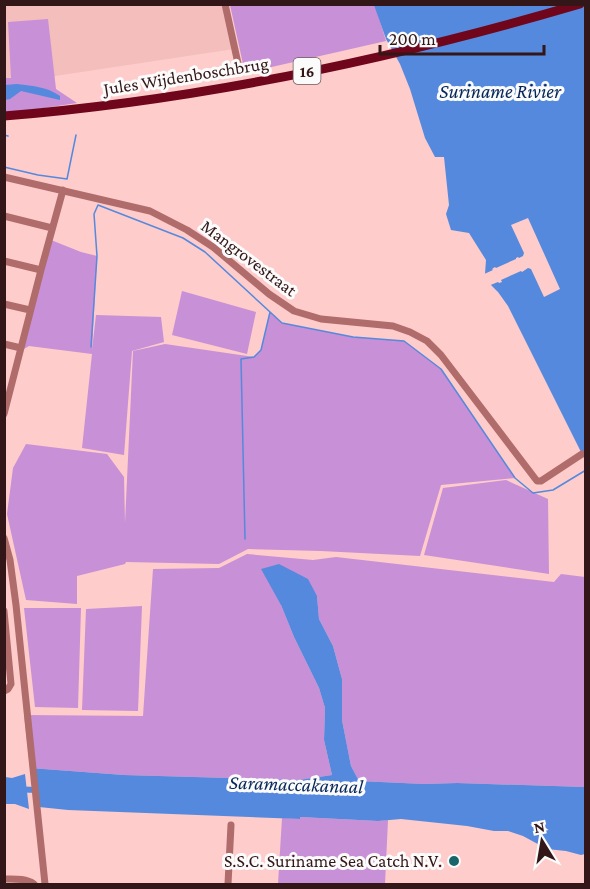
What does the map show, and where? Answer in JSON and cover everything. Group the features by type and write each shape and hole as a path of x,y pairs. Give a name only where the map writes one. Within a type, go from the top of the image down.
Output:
{"main road":[{"name":"Jules Wijdenboschbrug","path":"4,116 147,100 283,77 393,54 580,4"}],"street":[{"path":"225,4 239,68"},
{"name":"Mangrovestraat","path":"4,177 150,211 187,230 213,247 269,294 294,311 321,320 393,326 427,341 441,355 537,481 543,480 582,454"},
{"path":"5,413 40,270 63,190"},
{"path":"4,216 52,228"},
{"path":"4,261 40,270"},
{"path":"4,304 30,310"},
{"path":"4,344 21,348"},
{"path":"4,538 10,560 45,885"},
{"path":"4,611 11,684 4,691"},
{"path":"228,885 231,825"},
{"path":"4,879 21,879 34,885"}],"shaded area":[{"path":"4,5 225,5 234,49 55,76 5,78"},
{"path":"230,5 375,5 386,41 245,73"},
{"path":"48,19 56,89 77,103 5,114 4,76 11,78 8,22"},
{"path":"51,240 97,256 92,350 96,315 161,317 164,342 132,351 124,455 82,448 92,354 29,346 22,350"},
{"path":"182,291 256,312 247,354 172,335"},
{"path":"270,312 282,323 353,337 404,341 441,369 515,478 441,485 420,556 248,549 219,564 126,562 77,576 77,604 26,600 7,514 13,468 26,444 107,454 124,477 125,523 133,351 165,344 254,357 261,350"},
{"path":"506,480 548,499 549,574 424,555 443,488"},
{"path":"247,554 313,560 336,557 554,582 561,574 585,577 585,787 359,781 351,766 342,720 342,679 333,646 319,619 317,596 281,605 319,688 325,708 324,740 332,775 300,780 124,775 30,768 24,715 143,716 153,569 219,568"},
{"path":"142,606 138,711 82,710 86,609"},
{"path":"24,608 81,608 78,708 35,707"},
{"path":"300,817 388,820 385,884 278,884 282,818 299,819"}],"water":[{"name":"Suriname Rivier","path":"374,5 585,5 585,460 508,306 485,274 486,260 469,233 451,230 446,214 449,205 444,157 435,157 425,138 410,89 400,64 386,39"},
{"path":"17,84 50,91 60,96 60,100 21,91 5,100 5,85"},
{"path":"279,564 308,579 317,596 319,619 333,646 342,679 342,720 351,766 359,781 585,787 585,854 547,849 508,831 401,819 378,821 300,817 300,819 39,807 30,768 124,775 299,780 332,775 324,740 325,708 319,688 281,605 261,569"},
{"path":"25,774 29,809 15,804 5,804 5,777 12,778"}],"pier":[{"path":"528,218 560,289 544,297 531,269 528,268 501,280 502,282 488,286 482,275 523,256 524,253 511,225"}],"waterway":[{"path":"4,135 8,136"},
{"path":"4,167 67,179 76,135"},
{"path":"97,256 94,214 98,205 183,238 205,252 282,323 353,337 404,341 441,369 515,478 533,493 553,490 586,470"},
{"path":"91,347 97,256"},
{"path":"245,539 241,359 254,357 261,350 270,312"},
{"path":"4,670 4,677"},
{"name":"Saramaccakanaal","path":"4,789 39,790"}],"place":[{"name":"S.S.C. Suriname Sea Catch N.V.","path":"454,861"}]}
